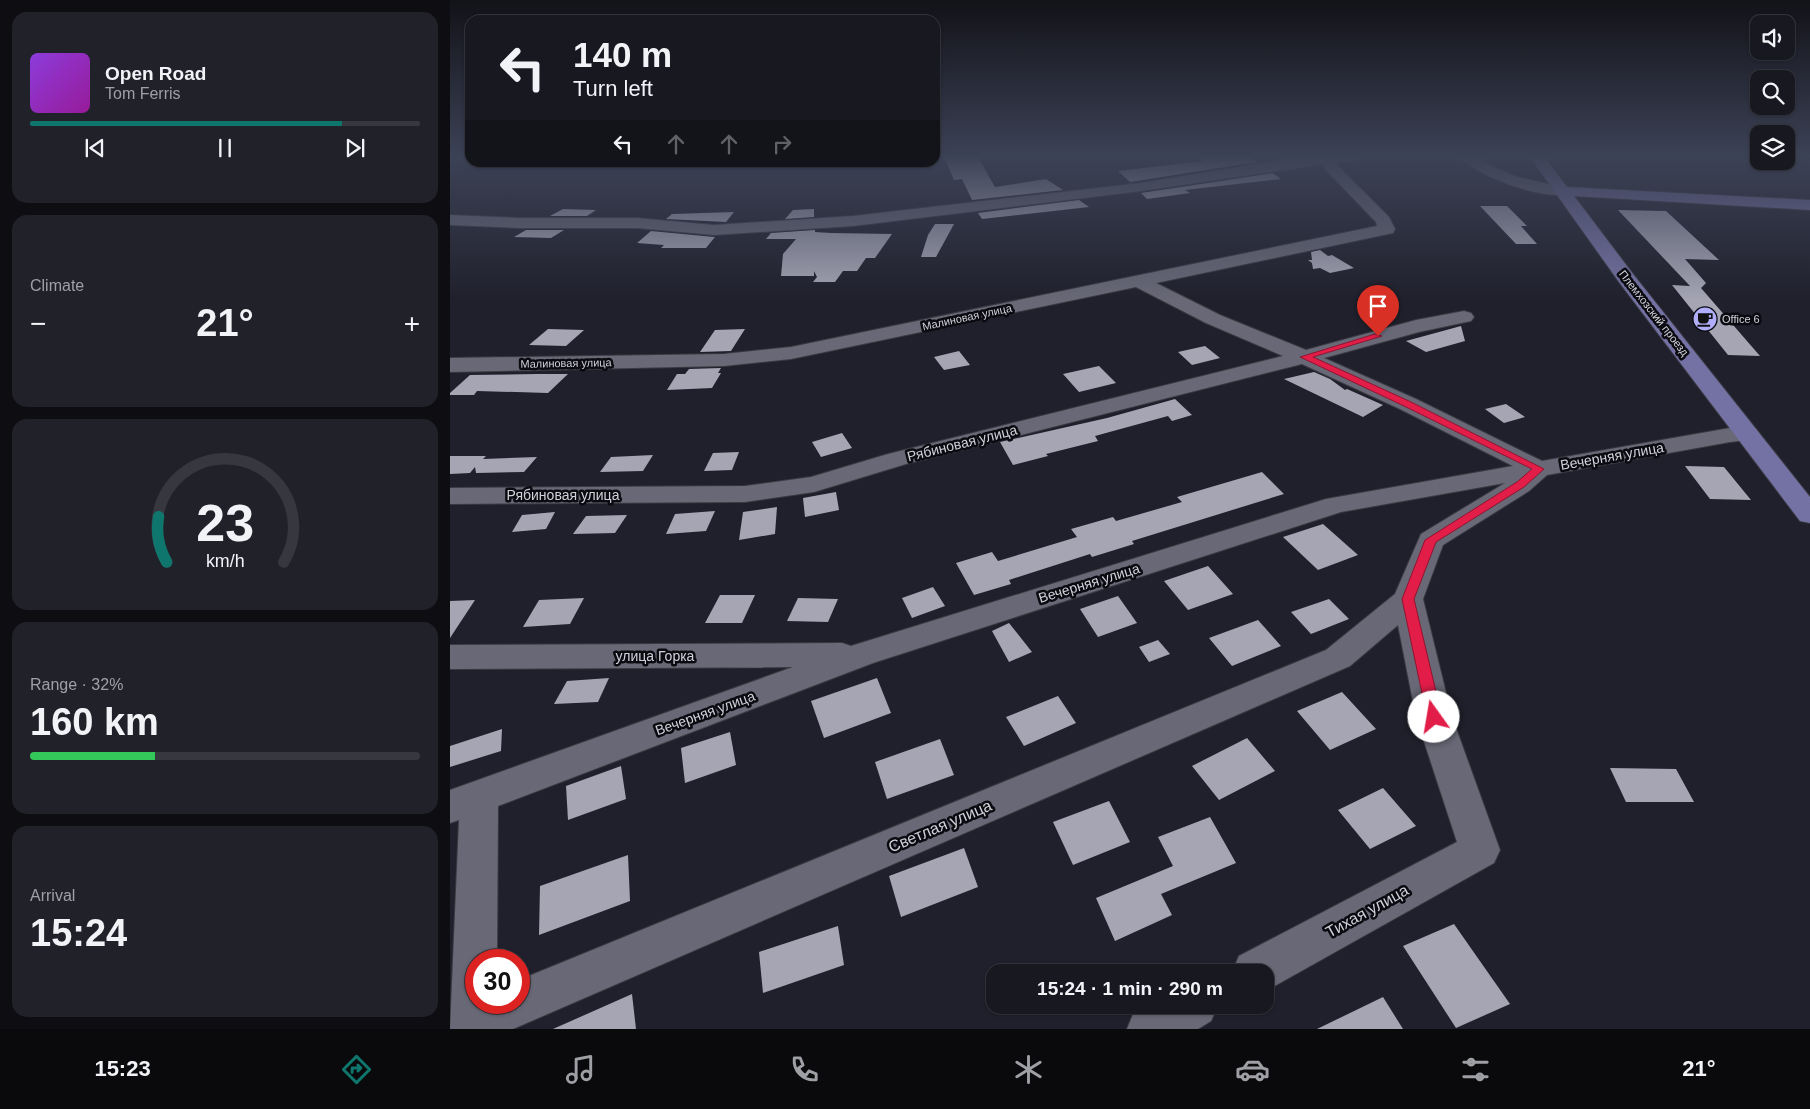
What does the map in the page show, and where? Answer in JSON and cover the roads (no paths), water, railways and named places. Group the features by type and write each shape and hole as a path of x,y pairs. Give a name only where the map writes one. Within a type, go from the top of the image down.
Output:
{"main road":[{"name":"Племхозский проезд","path":"1572,205 1810,515"}],"street":[{"path":"450,220 519,223 636,223 714,230 853,221 988,205"},
{"name":"Малиновая улица","path":"450,366 724,360 791,353 1387,229 1383,220 1368,205"},
{"path":"1139,281 1214,319 1408,404 1539,469 1520,485 1431,540 1408,599"},
{"name":"Рябиновая улица","path":"450,496 745,494 814,484 897,459 1304,357 1416,326 1464,317"},
{"name":"Вечерняя улица","path":"464,802 861,655 1336,506 1730,435 1747,434"},
{"name":"Тихая улица","path":"1270,964 1480,850 1434,717 1408,599"},
{"name":"Светлая улица","path":"468,1027 1338,658 1408,599"},
{"name":"улица Горка","path":"450,657 861,655"},
{"path":"464,802 468,1027"},
{"path":"1151,1029 1178,1014"}],"place":[{"name":"Office 6","path":"1705,319"}]}
